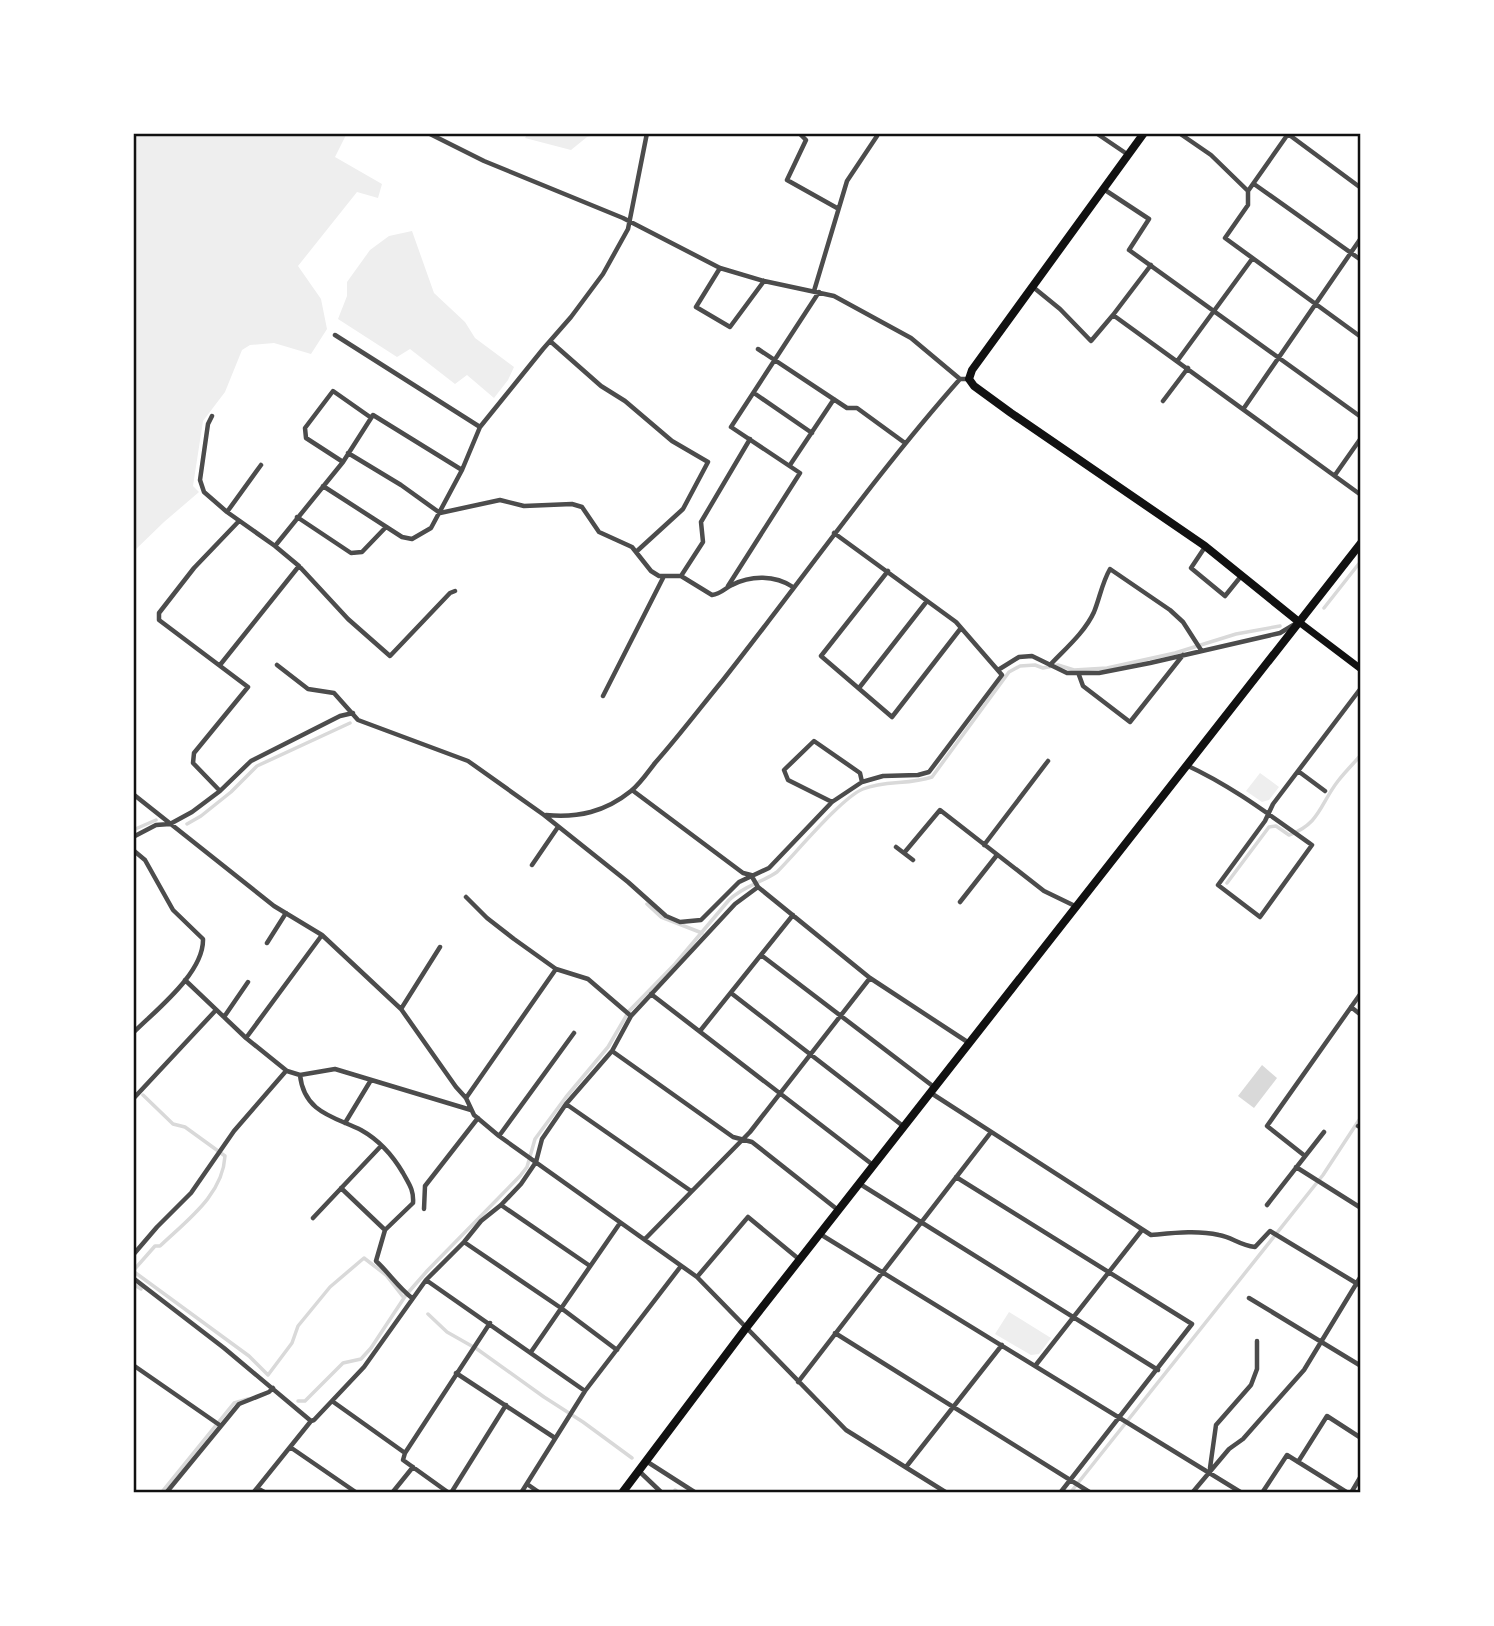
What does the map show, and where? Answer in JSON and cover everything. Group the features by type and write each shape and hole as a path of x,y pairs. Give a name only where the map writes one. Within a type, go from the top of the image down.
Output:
{"main road":[{"path":"1144,133 1105,190 964,379 1205,546 1361,669"},
{"path":"622,1493 746,1328 1361,542"}],"street":[{"path":"428,133 484,162 623,218 720,268 764,281 834,296 856,306 911,338 964,379 905,443 756,638 632,790 600,810 587,814 571,817 544,815"},
{"path":"323,486 402,537 412,539 431,528 462,470 480,427 571,317 603,274 628,229 647,133"},
{"path":"799,133 807,140 787,180 837,208"},
{"path":"1096,133 1128,155"},
{"path":"1179,133 1211,155 1248,191"},
{"path":"1361,188 1288,133 1248,191 1248,205 1225,238 1361,337"},
{"path":"728,587 800,473 732,427 816,292 837,208 847,181 877,136"},
{"path":"1254,184 1361,260"},
{"path":"1105,190 1149,219 1129,250 1361,417"},
{"path":"1244,408 1361,238"},
{"path":"1178,360 1252,259"},
{"path":"1033,287 1060,309 1091,341 1150,265"},
{"path":"720,268 696,307 730,327 764,281"},
{"path":"1113,315 1361,495"},
{"path":"335,334 480,427"},
{"path":"550,341 601,386 625,401 672,441 708,462 684,509 636,552"},
{"path":"758,349 847,408 857,408 905,443"},
{"path":"1163,401 1188,368"},
{"path":"343,462 306,438 305,428 333,391 370,417 373,415 462,470"},
{"path":"754,393 812,433"},
{"path":"790,465 834,399"},
{"path":"212,416 208,424 200,480 204,492 299,566 348,619 390,656 450,593 455,591"},
{"path":"275,546 343,462 370,417"},
{"path":"1335,475 1361,438"},
{"path":"681,576 703,542 701,522 750,439"},
{"path":"348,453 401,485 440,513 500,500 524,506 572,503 582,507 599,532 632,547 651,571 664,576 681,576 712,595 718,595 745,579 783,581 793,587"},
{"path":"227,512 261,465"},
{"path":"297,517 351,553 362,552 386,527"},
{"path":"220,791 193,763 194,753 248,687 159,620 159,613 194,568 239,521"},
{"path":"277,665 308,689 334,693 358,720 468,761 544,815 666,916 680,922 701,920 739,882 769,868 832,802 862,782 883,776 929,772 1002,675 956,622 834,533"},
{"path":"1205,546 1191,568 1225,596 1241,575"},
{"path":"220,665 299,566"},
{"path":"1050,665 1090,620 1102,583 1110,569 1170,610 1182,622 1201,650"},
{"path":"888,571 821,656 892,717 961,628"},
{"path":"603,696 664,576"},
{"path":"859,688 928,601"},
{"path":"998,670 1019,657 1032,656 1067,673 1079,675 1150,663 1280,632 1299,622"},
{"path":"1079,675 1083,686 1130,722 1184,654"},
{"path":"1186,765 1219,780 1268,813 1312,845 1260,917 1218,885 1265,821 1268,813 1298,771 1361,688"},
{"path":"133,837 156,825 170,824 192,812 220,791 251,761 340,716 353,713"},
{"path":"832,802 788,780 784,769 814,741 860,773 862,782"},
{"path":"984,845 1048,761"},
{"path":"1298,771 1325,791"},
{"path":"632,790 743,873 751,875 758,887 870,978 969,1043"},
{"path":"133,794 286,913 322,935 401,1009 478,1118 499,1136 697,1277 846,1430 947,1493"},
{"path":"904,853 940,810 1044,891 1075,906"},
{"path":"532,865 558,827"},
{"path":"896,847 913,860"},
{"path":"133,850 145,860 173,910 203,939 204,952 185,980 133,1033"},
{"path":"960,902 997,855"},
{"path":"253,1493 311,1421 371,1358 426,1280 481,1221 521,1184 536,1162 542,1139 566,1104 612,1051 631,1016 735,904 758,887"},
{"path":"466,897 487,918 556,969 588,979 631,1016"},
{"path":"267,943 286,913"},
{"path":"700,1031 793,915"},
{"path":"246,1038 322,935"},
{"path":"401,1009 440,947"},
{"path":"761,955 932,1090 990,1132 1151,1235 1180,1232 1220,1235 1241,1246 1255,1247 1270,1231 1359,1285"},
{"path":"466,1098 556,969"},
{"path":"645,1239 742,1140 870,978"},
{"path":"185,980 246,1038 287,1071 300,1075 335,1069 471,1111"},
{"path":"224,1017 248,982"},
{"path":"731,993 904,1126"},
{"path":"1305,1156 1267,1126 1361,993"},
{"path":"651,994 874,1165"},
{"path":"1351,1007 1361,1015"},
{"path":"133,1099 216,1010"},
{"path":"499,1136 575,1033"},
{"path":"612,1051 733,1137 752,1143 838,1210"},
{"path":"133,1255 191,1193 234,1131 287,1071"},
{"path":"300,1075 307,1096 316,1107 328,1118 362,1131 381,1146 398,1166 414,1192 413,1203 385,1230 376,1261 412,1298"},
{"path":"345,1124 371,1080"},
{"path":"566,1104 691,1191"},
{"path":"424,1209 425,1186 478,1118"},
{"path":"798,1381 990,1132"},
{"path":"1267,1205 1324,1132"},
{"path":"313,1218 381,1146"},
{"path":"1296,1167 1361,1208"},
{"path":"956,1177 1192,1324 1060,1493"},
{"path":"859,1184 1158,1370"},
{"path":"341,1188 385,1230"},
{"path":"500,1205 590,1266"},
{"path":"697,1277 748,1217 800,1260"},
{"path":"531,1352 620,1223"},
{"path":"1035,1366 1142,1230"},
{"path":"820,1234 1242,1493"},
{"path":"464,1242 617,1350"},
{"path":"521,1493 585,1391 681,1266"},
{"path":"1192,1493 1229,1448 1243,1439 1295,1380 1359,1285 1361,1276"},
{"path":"133,1278 311,1421"},
{"path":"426,1280 490,1322 585,1391"},
{"path":"1249,1298 1361,1366"},
{"path":"490,1322 403,1460 450,1493 506,1405"},
{"path":"835,1334 1091,1493"},
{"path":"1209,1472 1216,1425 1251,1385 1257,1369 1257,1341"},
{"path":"906,1467 1002,1345"},
{"path":"133,1365 221,1426"},
{"path":"456,1373 555,1438"},
{"path":"166,1493 239,1404 273,1388"},
{"path":"332,1401 405,1453"},
{"path":"1298,1462 1326,1416 1361,1437"},
{"path":"290,1447 357,1493"},
{"path":"1262,1493 1287,1455 1350,1493 1361,1476"},
{"path":"645,1461 695,1493"},
{"path":"392,1493 413,1468"},
{"path":"638,1470 662,1493"},
{"path":"527,1485 540,1493"},
{"path":"257,1488 266,1493"}],"shaded area":[{"path":"133,133 347,133 335,157 382,184 378,198 357,192 298,266 321,299 327,329 311,354 274,343 250,345 242,350 225,392 203,421 193,486 199,492 133,552"},
{"path":"528,133 602,133 587,137 571,150 525,138"},
{"path":"412,231 434,293 465,322 475,338 514,367 494,398 467,375 455,384 410,349 397,357 338,319 347,296 347,282 370,250 389,236"},
{"path":"1260,773 1279,787 1269,800 1262,802 1246,791"},
{"path":"1262,1065 1277,1078 1254,1108 1238,1096"},
{"path":"1009,1312 1051,1338 1039,1354 1031,1355 995,1334"}],"waterway":[{"path":"1324,608 1361,561"},
{"path":"298,1401 305,1401 343,1363 361,1359 406,1295 520,1176 527,1167 535,1139 608,1047 629,1011 675,964 729,900 740,891 777,872 831,814 854,794 871,786 932,777 1009,672 1020,666 1035,665 1043,668 1058,665 1074,670 1107,668 1175,653 1236,634 1280,626"},
{"path":"187,824 231,792 257,766 350,723"},
{"path":"1227,883 1269,827 1276,826 1289,835 1307,825 1338,781 1361,755"},
{"path":"133,830 156,820"},
{"path":"647,904 661,917 702,933"},
{"path":"133,1271 155,1246 160,1246 202,1206 218,1183 225,1156 185,1127 173,1124 143,1095"},
{"path":"1070,1493 1323,1175 1361,1117"},
{"path":"133,1271 249,1356 268,1375 292,1343 298,1326 330,1287 364,1258 386,1275 404,1298"},
{"path":"133,1284 141,1289"},
{"path":"428,1314 447,1332 477,1349 632,1458"},
{"path":"161,1493 234,1403 248,1399"},
{"path":"675,1490 679,1493"}]}
